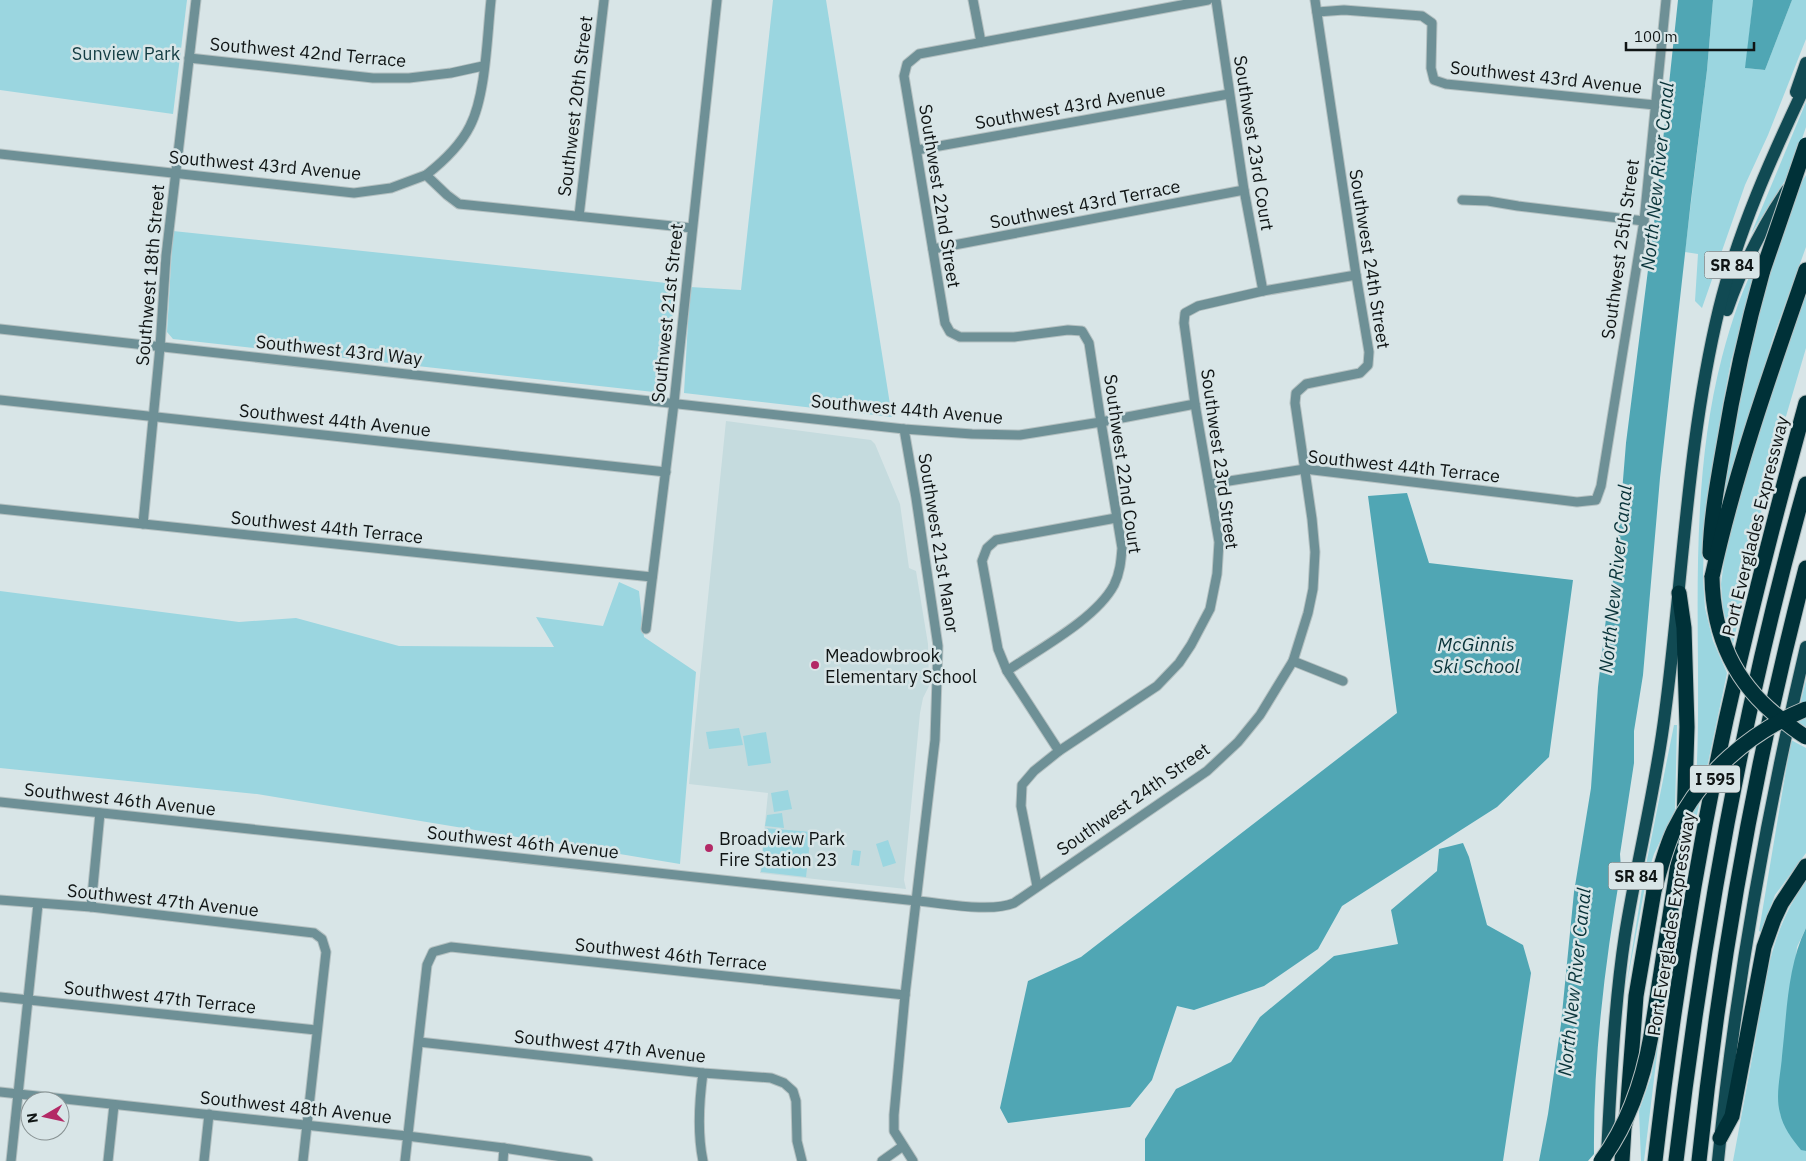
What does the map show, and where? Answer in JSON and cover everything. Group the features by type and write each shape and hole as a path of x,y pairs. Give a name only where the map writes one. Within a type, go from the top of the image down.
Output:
{"highway":[{"path":"1806,145 1763,270 1748,323 1732,396 1714,501 1710,556 1714,610 1728,655 1748,688 1764,706 1806,737"},
{"path":"1712,577 1722,529 1740,463 1806,270"},
{"path":"1798,292 1806,275"},
{"name":"Port Everglades Expressway","path":"1656,1161 1664,1087 1684,950 1724,731 1757,586 1806,403"},
{"path":"1676,1161 1700,975 1732,794 1765,640 1806,484"},
{"name":"I 595","path":"1698,1161 1725,962 1743,856 1777,689 1806,568"},
{"path":"1601,1161 1630,1112 1646,1064 1684,823 1686,717 1684,628 1679,593"},
{"path":"1622,1161 1636,996 1654,891 1674,829 1687,806 1710,776 1727,758 1775,724 1806,709"},
{"path":"1720,1138 1732,1116 1760,963 1768,933 1781,904 1806,866"},
{"path":"1627,1114 1631,1128 1632,1161"}],"main road":[{"path":"1777,148 1806,63"},
{"name":"SR 84","path":"1606,1161 1614,1028 1621,966 1660,753 1690,479 1703,387 1719,309 1730,272 1754,202 1806,84"},
{"path":"1703,387 1727,310 1748,256 1774,209 1806,161"},
{"path":"1718,1161 1738,1007 1758,886 1777,778 1806,647"}],"street":[{"name":"Southwest 18th Street","path":"143,524 160,347 166,256 196,0"},
{"name":"Southwest 43rd Avenue","path":"0,154 354,193 391,188 426,175 443,162 458,146 470,126 479,101 490,0"},
{"name":"Southwest 20th Street","path":"579,216 604,0"},
{"name":"Southwest 21st Street","path":"646,629 674,403 717,0"},
{"path":"972,0 981,42 1208,0"},
{"name":"Southwest 23rd Court","path":"1216,0 1244,190 1263,291"},
{"name":"Southwest 24th Street","path":"1037,886 1206,770 1238,742 1260,716 1293,661 1308,613 1313,589 1315,552 1295,403 1296,393 1306,384 1360,373 1368,365 1369,352 1315,0"},
{"name":"Southwest 25th Street","path":"1596,500 1601,486 1644,221 1666,0"},
{"name":"Southwest 43rd Avenue","path":"1317,12 1344,10 1422,16 1432,23 1431,68 1434,80 1446,84 1655,105"},
{"name":"Southwest 22nd Street","path":"981,42 919,54 907,64 904,76 945,323 950,332 960,337 1014,338 1068,330 1082,331"},
{"name":"Southwest 42nd Terrace","path":"189,58 373,78 409,78 451,73 484,66"},
{"name":"Southwest 43rd Avenue","path":"917,150 1229,94"},
{"path":"426,175 459,204 692,228"},
{"name":"Southwest 43rd Terrace","path":"932,249 1244,190"},
{"path":"1462,200 1488,201 1644,221"},
{"path":"1263,291 1356,275"},
{"name":"Southwest 23rd Street","path":"1059,751 1157,686 1191,646 1210,609 1217,574 1219,542 1195,404 1184,322 1185,313 1198,306 1263,291"},
{"name":"Southwest 43rd Way","path":"0,330 674,403"},
{"name":"Southwest 22nd Court","path":"1007,671 1066,632 1097,608 1114,585 1120,568 1122,548 1089,343 1082,331"},
{"name":"Southwest 44th Avenue","path":"0,400 666,472"},
{"name":"Southwest 44th Avenue","path":"674,403 904,429 1020,435 1195,404"},
{"name":"Southwest 21st Manor","path":"904,429 938,646 935,740 917,901"},
{"name":"Southwest 44th Terrace","path":"1210,484 1305,469 1577,502 1596,500"},
{"name":"Southwest 44th Terrace","path":"0,509 652,577"},
{"path":"1037,886 1022,806 1022,785 1034,771 1059,751 1007,671 998,649 982,561 987,548 996,540 1116,518"},
{"path":"1293,661 1343,681"},
{"name":"Southwest 46th Avenue","path":"0,802 917,901 999,907 1014,903 1037,886"},
{"path":"91,907 100,813"},
{"name":"Southwest 47th Avenue","path":"0,900 91,907 314,933 322,939 326,952 316,1030"},
{"path":"913,1161 894,1131 894,1115 905,995 917,901"},
{"path":"11,1161 38,904"},
{"name":"Southwest 46th Terrace","path":"419,1042 427,966 433,952 451,947 905,995"},
{"name":"Southwest 47th Terrace","path":"0,997 316,1030"},
{"path":"303,1161 316,1030"},
{"path":"405,1161 419,1042"},
{"name":"Southwest 47th Avenue","path":"419,1042 704,1073 771,1078 784,1083 793,1091 796,1101 797,1141 802,1161"},
{"path":"702,1161 699,1125 700,1097 704,1073"},
{"name":"Southwest 48th Avenue","path":"0,1092 407,1136 588,1161"},
{"path":"108,1161 114,1105"},
{"path":"204,1161 209,1114"},
{"path":"882,1161 903,1146"},
{"path":"502,1161 504,1148"}],"shaded area":[{"name":"Meadowbrook Elementary School","path":"726,421 871,440 875,444 900,504 909,568 916,571 928,644 929,686 923,698 920,713 904,880 906,889 760,873 768,793 689,784"}],"green space":[{"name":"Sunview Park","path":"0,0 187,0 173,114 0,90"},
{"path":"773,0 826,0 892,417 684,393 690,287 741,290"},
{"path":"1713,0 1753,0 1746,68 1765,70 1792,0 1806,0 1806,39 1768,135 1745,185 1702,308 1695,301 1698,254 1685,252 1707,70"},
{"path":"1806,102 1806,127 1791,171 1751,234"},
{"path":"1806,175 1806,247 1773,338 1727,496 1721,495 1749,340 1794,194"},
{"path":"173,231 676,284 664,391 663,393 173,339 167,332"},
{"path":"1763,251 1731,361 1722,409 1704,536 1703,578 1705,608 1713,641 1727,673 1694,829 1691,829 1698,748 1698,549 1707,433 1713,395 1730,329 1744,289"},
{"path":"1806,289 1806,348 1775,454 1733,644 1723,609 1721,584 1729,523"},
{"path":"619,582 639,591 644,637 696,672 680,864 257,794 0,768 0,591 239,622 296,618 399,646 554,647 536,617 603,626"},
{"path":"1806,680 1806,727 1796,721"},
{"path":"1674,725 1677,725 1675,810 1654,854 1647,876 1626,988 1645,870"},
{"path":"739,728 743,745 709,749 706,732"},
{"path":"766,732 771,763 748,766 743,736"},
{"path":"1791,740 1806,748 1806,853 1775,895 1761,932 1759,931"},
{"path":"788,790 792,809 774,812 771,793"},
{"path":"782,813 784,828 765,826 767,815"},
{"path":"765,828 811,832 806,877 761,872"},
{"path":"888,840 896,863 883,867 876,844"},
{"path":"853,850 861,851 859,866 851,865"},
{"path":"1806,881 1806,928 1797,947 1780,1113 1790,1135 1801,1149 1806,1151 1806,1161 1733,1161 1770,961 1784,920"},
{"path":"1659,1038 1644,1161 1641,1161 1639,1111 1651,1077"}],"water":[{"name":"North New River Canal","path":"1678,0 1713,0 1707,70 1660,478 1643,675 1634,731 1634,763 1620,854 1621,869 1601,1011 1594,1118 1594,1154 1588,1161 1539,1161 1561,1024 1574,892 1591,788 1598,687 1607,610 1616,566 1626,443 1655,215"},
{"path":"1753,0 1792,0 1765,70 1745,68"},
{"name":"McGinnis Ski School","path":"1407,493 1429,563 1573,580 1549,757 1497,807 1342,906 1318,949 1264,986 1194,1010 1177,1006 1152,1080 1130,1107 1008,1123 1000,1108 1028,981 1081,957 1397,713 1368,496"},
{"path":"1463,843 1469,857 1487,925 1523,945 1531,973 1503,1161 1145,1161 1145,1139 1176,1089 1231,1062 1260,1017 1334,956 1398,944 1391,910 1437,871 1439,849"},
{"path":"1806,928 1806,1151 1801,1150 1786,1128 1781,1118 1778,1099 1791,974"}],"place":[{"name":"Meadowbrook Elementary School","path":"815,665"},
{"name":"Broadview Park Fire Station 23","path":"709,848"}]}
